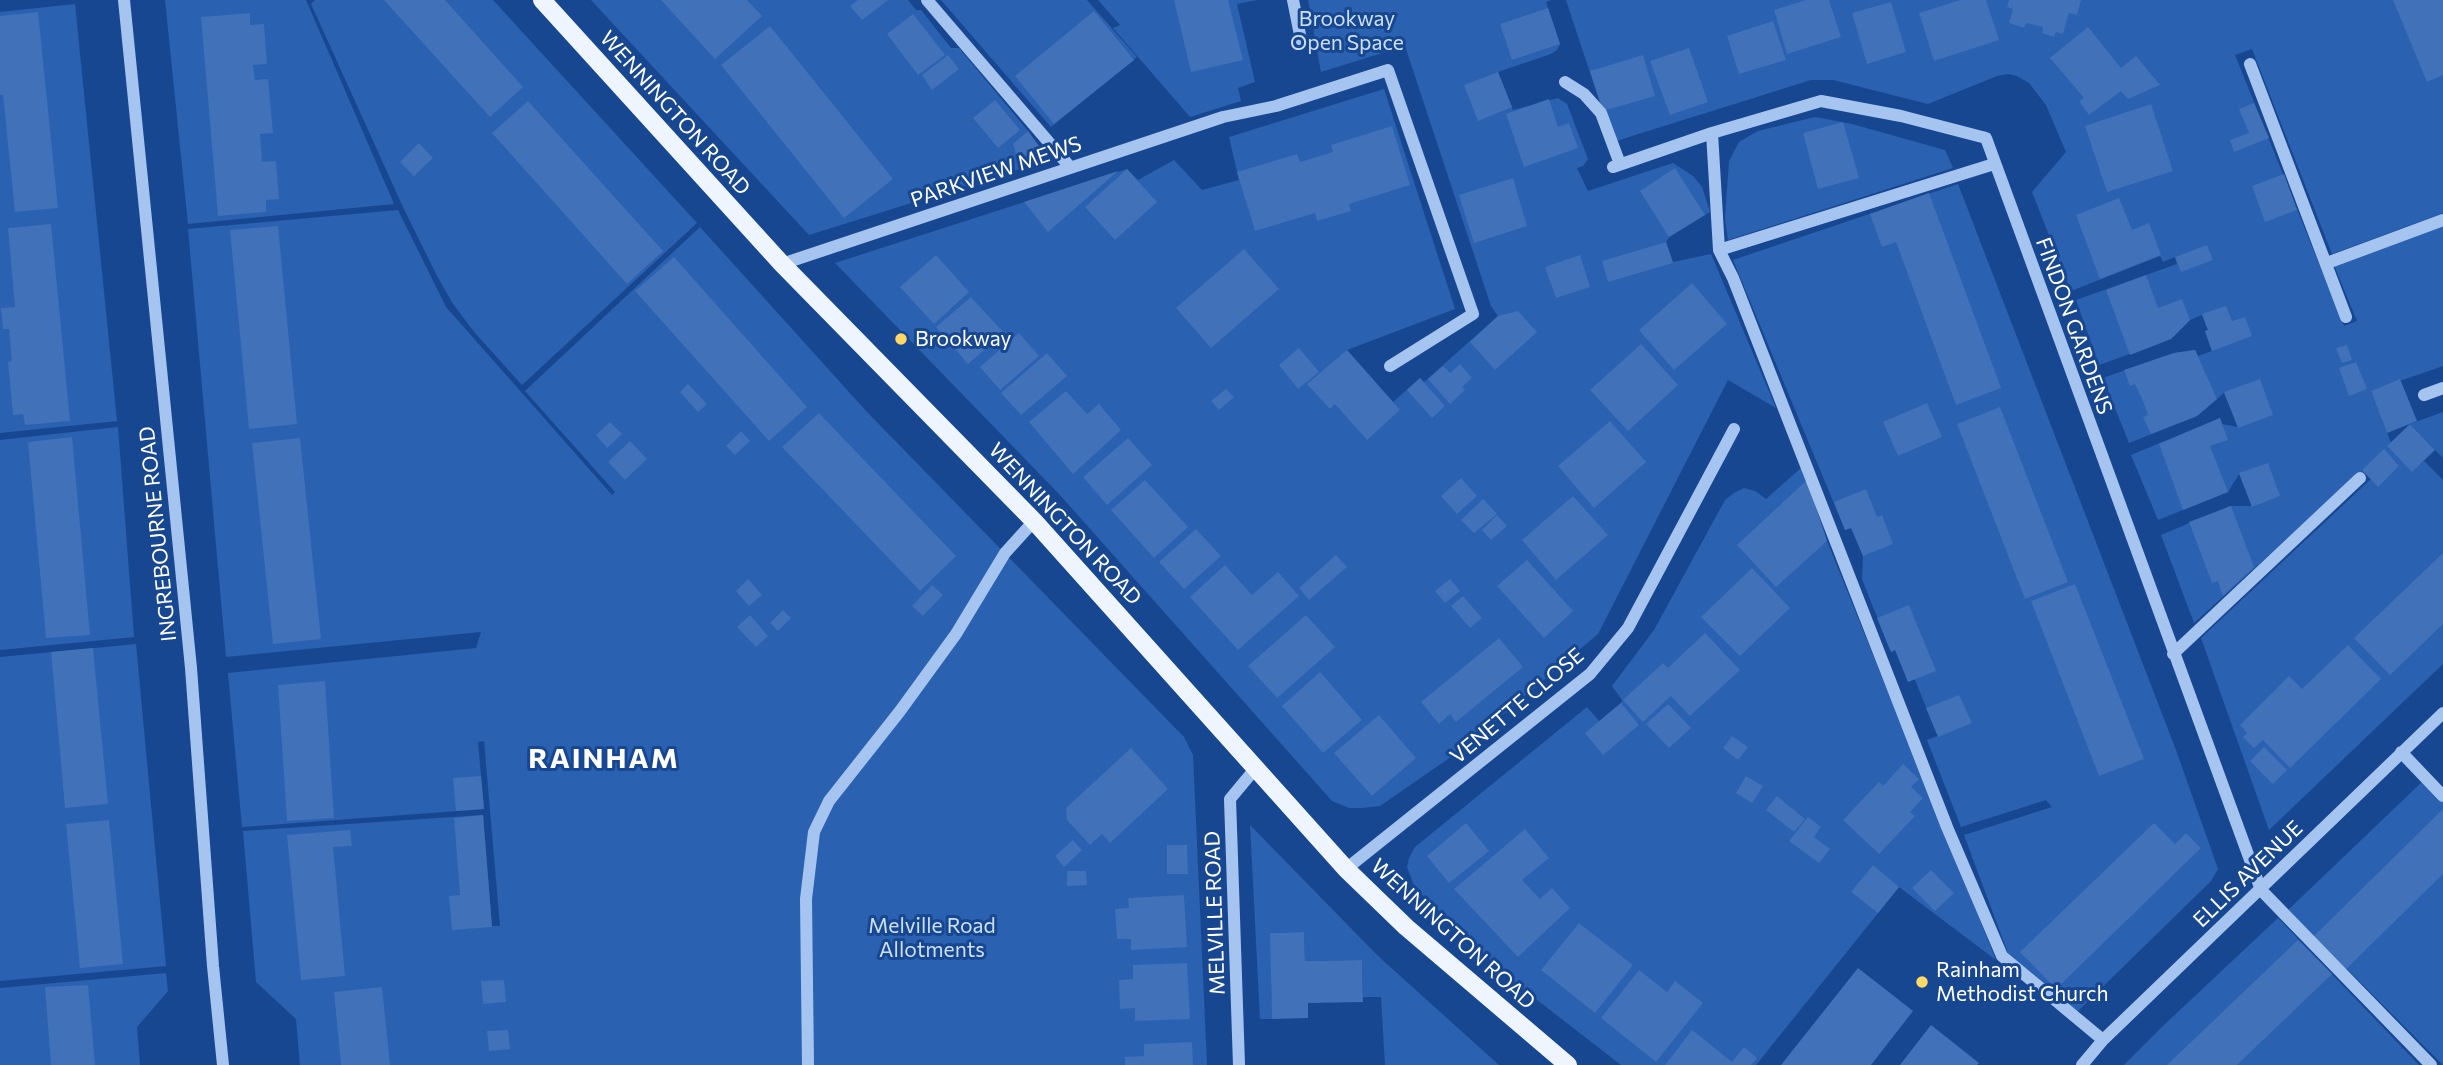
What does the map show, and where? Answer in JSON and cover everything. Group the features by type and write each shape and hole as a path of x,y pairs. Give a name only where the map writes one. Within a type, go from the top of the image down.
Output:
{"main road":[{"name":"WENNINGTON ROAD","path":"542,0 782,264 1034,521 1346,869 1550,1059 1568,1065"}],"street":[{"name":"INGREBOURNE ROAD","path":"124,0 191,668 223,1065"},
{"path":"928,0 1070,167"},
{"path":"1293,0 1301,40"},
{"path":"2250,64 2346,317"},
{"name":"PARKVIEW MEWS","path":"782,264 1223,117 1276,106 1388,70 1473,314 1390,366"},
{"name":"FINDON GARDENS","path":"1565,82 1584,94 1601,113 1616,165 1821,101 1901,116 1986,138 2261,890"},
{"path":"1713,133 1719,250 1733,278 1947,827 2002,956 2103,1040"},
{"path":"1719,250 1994,164"},
{"path":"2326,263 2443,220"},
{"path":"2424,395 2443,388"},
{"name":"VENETTE CLOSE","path":"1346,869 1590,674 1628,628 1734,429"},
{"path":"2173,654 2360,478"},
{"path":"808,1065 806,899 814,832 829,801 956,634 1005,553 1034,521"},
{"name":"ELLIS AVENUE","path":"2082,1065 2103,1040 2443,713"},
{"path":"2401,752 2443,796"},
{"name":"MELVILLE ROAD","path":"1239,1065 1230,799 1255,769"},
{"path":"2261,890 2431,1065"}],"green space":[{"path":"165,0 306,0 394,204 188,224"},
{"path":"315,0 493,0 697,223 522,385 475,333 453,304 437,276 311,4"},
{"path":"591,0 908,0 916,10 921,10 951,48 959,48 1049,160 809,235"},
{"path":"941,0 1087,0 1137,57 1051,127"},
{"path":"1098,0 1257,0 1237,4 1255,82 1238,88 1241,101 1190,117 1113,28 1120,25"},
{"name":"Brookway Open Space","path":"1308,0 1551,0 1546,2 1560,44 1557,50 1498,72 1513,110 1558,98 1567,104 1588,159 1583,166 1577,168 1588,191 1673,163 1693,176 1702,187 1710,212 1669,237 1666,242 1673,262 1711,254 1776,408 1728,380 1598,634 1461,750 1380,806 1362,808 1349,808 1332,801 1060,495 835,263 1127,169 1138,180 1174,160 1202,190 1239,180 1229,137 1384,89 1455,309 1347,350 1393,402 1420,378 1424,382 1498,316 1491,306 1405,46 1321,72"},
{"path":"1566,0 2443,0 2443,213 2332,254 2252,49 2235,55 2344,326 2357,321 2334,265 2443,225 2443,366 2371,391 2391,443 2388,447 2412,471 2424,461 2443,480 2443,664 2269,830 2201,638 2371,479 2362,471 2194,623 2161,535 2230,506 2252,506 2239,474 2228,492 2158,520 2131,455 2220,418 2222,424 2238,427 2224,393 2197,416 2129,443 2103,378 2174,353 2195,350 2198,356 2212,351 2205,331 2208,330 2202,315 2190,320 2171,339 2099,365 2076,300 2177,264 2175,257 2163,262 2160,256 2071,291 2032,192 2066,152 2046,105 2029,83 2008,74 1997,76 1928,104 1833,80 1811,80 1613,142"},
{"path":"75,4 117,421 0,433 0,12"},
{"path":"1815,117 1852,124 1945,150 1953,168 1728,240 1725,219 1729,161 1739,142 1758,131"},
{"path":"1958,184 2176,750 2218,869 2211,881 2077,1012 2008,953 1964,835 2052,807 2046,800 1961,827 1927,740 1938,736 1915,680 1895,650 1891,652 1862,579 1863,556 1852,528 1845,530 1733,260"},
{"name":"Melville Road Allotments","path":"398,210 446,307 612,495 615,492 525,391 700,227 867,412 1184,737 1193,755 1207,1065 300,1065 296,1019 256,982 243,831 483,815 492,926 500,926 484,741 478,742 484,809 242,827 228,673 476,648 481,632 226,657 188,229"},
{"path":"2443,412 2443,458 2410,424"},
{"path":"118,427 134,637 0,650 0,440"},
{"path":"1801,468 1827,541 1996,960 1899,887 1756,1065 1621,1065 1514,982 1415,888 1407,867 1409,858 1415,847 1587,707 1599,721 1621,703 1622,700 1612,686 1654,630 1725,500 1744,488 1755,491 1766,499"},
{"path":"136,644 166,966 0,981 0,657"},
{"path":"2423,781 2443,801 2443,1065 2288,910"},
{"path":"1250,825 1378,956 1499,1065 1385,1065 1381,997 1363,997 1362,960 1305,961 1304,932 1271,933 1272,1019 1260,1019"},
{"path":"2278,918 2419,1065 2124,1065 2164,1025"},
{"path":"166,973 168,991 137,1027 140,1065 0,1065 0,988"}],"building":[{"path":"384,0 445,0 523,87 490,117"},
{"path":"661,0 747,0 762,16 715,59"},
{"path":"858,0 888,0 862,20 850,6"},
{"path":"1174,0 1228,0 1243,60 1191,72"},
{"path":"1806,0 1829,0 1841,37 1787,54 1774,10"},
{"path":"1960,0 1986,0 1999,40 1934,61 1919,13"},
{"path":"2009,0 2081,0 2077,15 2069,13 2063,34 2056,32 2054,37 2042,33 2043,27 2026,23 2024,28 2009,23 2013,9 2007,7"},
{"path":"2393,0 2443,0 2443,75 2427,82"},
{"path":"1891,2 1906,52 1867,64 1852,13"},
{"path":"1548,8 1560,44 1512,60 1500,24"},
{"path":"1094,11 1134,60 1054,124 1015,76"},
{"path":"38,12 58,208 15,212 3,95 0,95 0,16"},
{"path":"250,13 250,25 264,24 267,64 253,65 255,80 268,79 273,133 260,134 262,162 276,161 279,199 266,200 266,212 218,216 201,17"},
{"path":"913,14 945,55 918,75 887,34"},
{"path":"1773,21 1786,60 1739,74 1727,36"},
{"path":"770,26 893,179 844,218 721,65"},
{"path":"2088,27 2121,68 2136,56 2160,85 2128,99 2121,91 2089,115 2079,101 2084,98 2050,58"},
{"path":"1689,48 1708,102 1670,115 1650,61"},
{"path":"948,55 959,69 932,90 922,75"},
{"path":"1643,55 1655,96 1603,111 1590,71"},
{"path":"1498,72 1512,107 1478,121 1464,85"},
{"path":"1549,99 1558,127 1569,123 1578,148 1524,167 1506,114"},
{"path":"995,100 1020,130 998,148 973,118"},
{"path":"528,101 663,251 627,284 492,133"},
{"path":"2254,103 2269,138 2234,152 2230,140 2249,133 2239,109"},
{"path":"2151,104 2173,171 2107,192 2085,126"},
{"path":"1843,122 1859,178 1818,189 1803,133"},
{"path":"1392,126 1410,185 1349,204 1351,211 1317,221 1315,213 1255,231 1237,172 1297,154 1300,162 1333,152 1331,145"},
{"path":"1028,131 1049,160 1021,169 1013,144"},
{"path":"419,143 433,158 414,176 400,162"},
{"path":"1675,168 1705,215 1669,237 1640,191"},
{"path":"1127,169 1157,202 1115,240 1085,207"},
{"path":"1118,171 1048,232 1024,202"},
{"path":"2284,174 2297,210 2265,222 2252,186"},
{"path":"1513,178 1527,226 1474,243 1459,195"},
{"path":"1929,193 2001,388 1956,405 1896,242 1882,247 1870,214"},
{"path":"2119,198 2132,230 2149,223 2161,255 2100,279 2076,215"},
{"path":"51,224 70,421 25,425 23,414 13,415 8,362 12,361 9,329 3,329 1,308 15,307 8,228"},
{"path":"278,226 297,424 249,429 230,230"},
{"path":"1666,242 1673,263 1608,282 1602,261"},
{"path":"2207,245 2213,260 2181,272 2175,257"},
{"path":"1244,249 1279,289 1211,348 1176,308"},
{"path":"936,255 969,292 934,324 900,287"},
{"path":"1580,255 1590,287 1556,298 1545,267"},
{"path":"674,257 807,407 769,441 635,291"},
{"path":"2146,275 2158,308 2182,299 2190,320 2171,339 2130,355 2106,290"},
{"path":"1692,283 1727,324 1674,370 1639,330"},
{"path":"971,297 1004,333 968,364 936,327"},
{"path":"2226,306 2232,321 2245,317 2252,336 2212,351 2202,314"},
{"path":"1518,311 1537,332 1495,370 1470,342 1498,316"},
{"path":"1019,333 1039,356 1000,390 980,367"},
{"path":"1641,344 1678,385 1628,431 1590,390"},
{"path":"2347,345 2352,360 2342,363 2336,348"},
{"path":"1299,348 1319,372 1298,389 1279,365"},
{"path":"1347,350 1400,410 1367,440 1335,404 1330,409 1307,384"},
{"path":"2195,350 2217,399 2197,416 2151,434 2143,417 2148,415 2143,401 2135,384 2130,386 2124,370 2174,353"},
{"path":"1047,353 1067,376 1021,415 1001,393"},
{"path":"2356,362 2367,389 2349,396 2339,368"},
{"path":"1460,364 1472,378 1462,387 1465,390 1450,404 1428,379 1443,366 1450,373"},
{"path":"1420,378 1445,406 1432,418 1407,390"},
{"path":"2260,379 2273,415 2238,428 2224,392"},
{"path":"2400,379 2417,421 2387,433 2371,391"},
{"path":"688,384 707,404 698,412 680,392"},
{"path":"1226,389 1234,397 1219,410 1211,401"},
{"path":"1066,391 1087,414 1099,404 1121,430 1073,474 1029,422"},
{"path":"1927,403 1942,437 1898,456 1883,422"},
{"path":"2000,407 2068,582 2025,599 1957,424"},
{"path":"819,413 956,556 920,591 782,447"},
{"path":"2220,418 2228,440 2210,446 2228,492 2183,510 2159,444"},
{"path":"1610,421 1646,462 1594,508 1558,466"},
{"path":"610,422 622,434 607,448 596,435"},
{"path":"2410,424 2435,450 2412,472 2387,446"},
{"path":"741,431 750,441 735,455 726,446"},
{"path":"72,437 90,635 46,638 28,442"},
{"path":"300,438 321,639 273,644 252,443"},
{"path":"1128,438 1152,465 1107,505 1083,477"},
{"path":"630,441 647,459 625,480 608,462"},
{"path":"2384,449 2399,466 2378,487 2362,470"},
{"path":"2268,463 2280,496 2252,507 2239,473"},
{"path":"1461,478 1477,496 1457,514 1441,496"},
{"path":"1145,480 1188,527 1154,558 1111,510"},
{"path":"1807,480 1827,541 1776,587 1737,545"},
{"path":"1866,489 1877,517 1882,515 1893,544 1863,556 1851,528 1845,530 1834,502"},
{"path":"1573,496 1608,535 1556,580 1522,540"},
{"path":"1483,499 1497,514 1474,533 1461,520"},
{"path":"2231,506 2254,567 2223,596 2218,581 2212,583 2189,522"},
{"path":"1497,515 1507,526 1491,540 1482,530"},
{"path":"1196,529 1221,556 1184,589 1159,562"},
{"path":"2443,553 2443,624 2390,675 2354,638"},
{"path":"1336,555 1347,567 1309,600 1299,588"},
{"path":"1527,560 1573,611 1544,638 1497,586"},
{"path":"1225,565 1252,595 1278,572 1299,596 1238,650 1190,597"},
{"path":"1752,568 1790,608 1740,656 1701,617"},
{"path":"748,579 762,595 749,606 736,591"},
{"path":"1450,579 1460,591 1445,603 1435,591"},
{"path":"2075,584 2144,759 2099,776 2031,601"},
{"path":"932,585 943,595 923,616 912,606"},
{"path":"1463,596 1482,618 1470,628 1451,606"},
{"path":"1909,605 1936,671 1908,682 1895,650 1891,652 1877,618"},
{"path":"783,610 791,618 778,631 770,623"},
{"path":"750,615 768,636 756,647 737,627"},
{"path":"1306,615 1335,647 1277,698 1248,666"},
{"path":"1705,633 1740,670 1690,716 1671,696 1643,722 1623,700 1663,663 1668,668"},
{"path":"1499,638 1523,667 1456,722 1450,714 1439,724 1421,702"},
{"path":"2348,645 2381,679 2290,768 2263,740 2254,748 2243,737 2247,733 2240,725 2289,676 2302,689"},
{"path":"93,648 108,804 65,808 51,652"},
{"path":"1320,672 1362,720 1323,753 1282,706"},
{"path":"325,681 334,818 287,821 278,685"},
{"path":"1959,695 1972,723 1938,737 1926,708"},
{"path":"1621,703 1639,725 1603,755 1585,733"},
{"path":"1668,704 1691,728 1669,748 1646,724"},
{"path":"1379,715 1416,758 1372,796 1334,753"},
{"path":"1732,736 1748,747 1738,760 1723,748"},
{"path":"2264,747 2287,770 2273,784 2250,761"},
{"path":"1131,748 1168,789 1110,843 1102,834 1090,845 1067,820 1066,808"},
{"path":"1903,764 1919,779 1911,787 1923,798 1910,812 1915,816 1879,854 1843,820 1879,782 1883,786"},
{"path":"481,776 484,809 456,811 453,778"},
{"path":"1746,776 1763,786 1752,803 1736,793"},
{"path":"1777,796 1805,819 1794,832 1766,810"},
{"path":"2443,809 2443,874 2346,969 2313,937"},
{"path":"483,815 492,927 452,930 449,896 460,895 454,818"},
{"path":"1808,817 1821,827 1814,837 1830,849 1819,863 1789,841"},
{"path":"109,820 123,964 80,968 66,824"},
{"path":"1466,823 1489,851 1449,883 1427,856"},
{"path":"2154,823 2175,844 2186,833 2201,848 2056,989 2020,952"},
{"path":"1525,829 1549,858 1522,880 1540,899 1552,888 1570,908 1518,957 1454,889"},
{"path":"350,830 352,846 333,847 345,976 301,980 287,835"},
{"path":"1073,840 1082,850 1064,867 1055,856"},
{"path":"1167,845 1187,845 1188,874 1167,874"},
{"path":"1873,865 1899,887 1878,913 1851,892"},
{"path":"1931,870 1954,893 1935,911 1912,888"},
{"path":"1067,871 1086,871 1087,885 1067,886"},
{"path":"1184,895 1187,947 1131,950 1131,939 1117,939 1115,909 1129,908 1128,898"},
{"path":"1579,923 1633,965 1595,1013 1541,970"},
{"path":"1304,932 1305,961 1362,960 1363,1002 1308,1003 1308,1018 1272,1019 1270,933"},
{"path":"2298,940 2332,974 2237,1065 2167,1065"},
{"path":"1187,963 1190,1019 1135,1021 1135,1008 1120,1009 1119,980 1133,979 1133,965"},
{"path":"1858,968 1913,1011 1871,1065 1781,1065"},
{"path":"1639,970 1667,992 1675,981 1703,1003 1656,1062 1601,1018"},
{"path":"504,980 506,1002 483,1004 481,981"},
{"path":"88,985 95,1065 51,1065 45,987"},
{"path":"382,987 390,1065 341,1065 334,992"},
{"path":"1931,1025 1979,1063 1900,1065"},
{"path":"508,1030 510,1049 489,1051 487,1031"},
{"path":"1692,1030 1732,1062 1744,1047 1757,1058 1751,1065 1665,1065"},
{"path":"1192,1042 1193,1065 1125,1065 1125,1057 1144,1056 1144,1044"}],"place":[{"name":"Brookway","path":"901,339"},
{"name":"Rainham Methodist Church","path":"1922,982"}],"district":[{"name":"RAINHAM","path":"604,759"}]}
